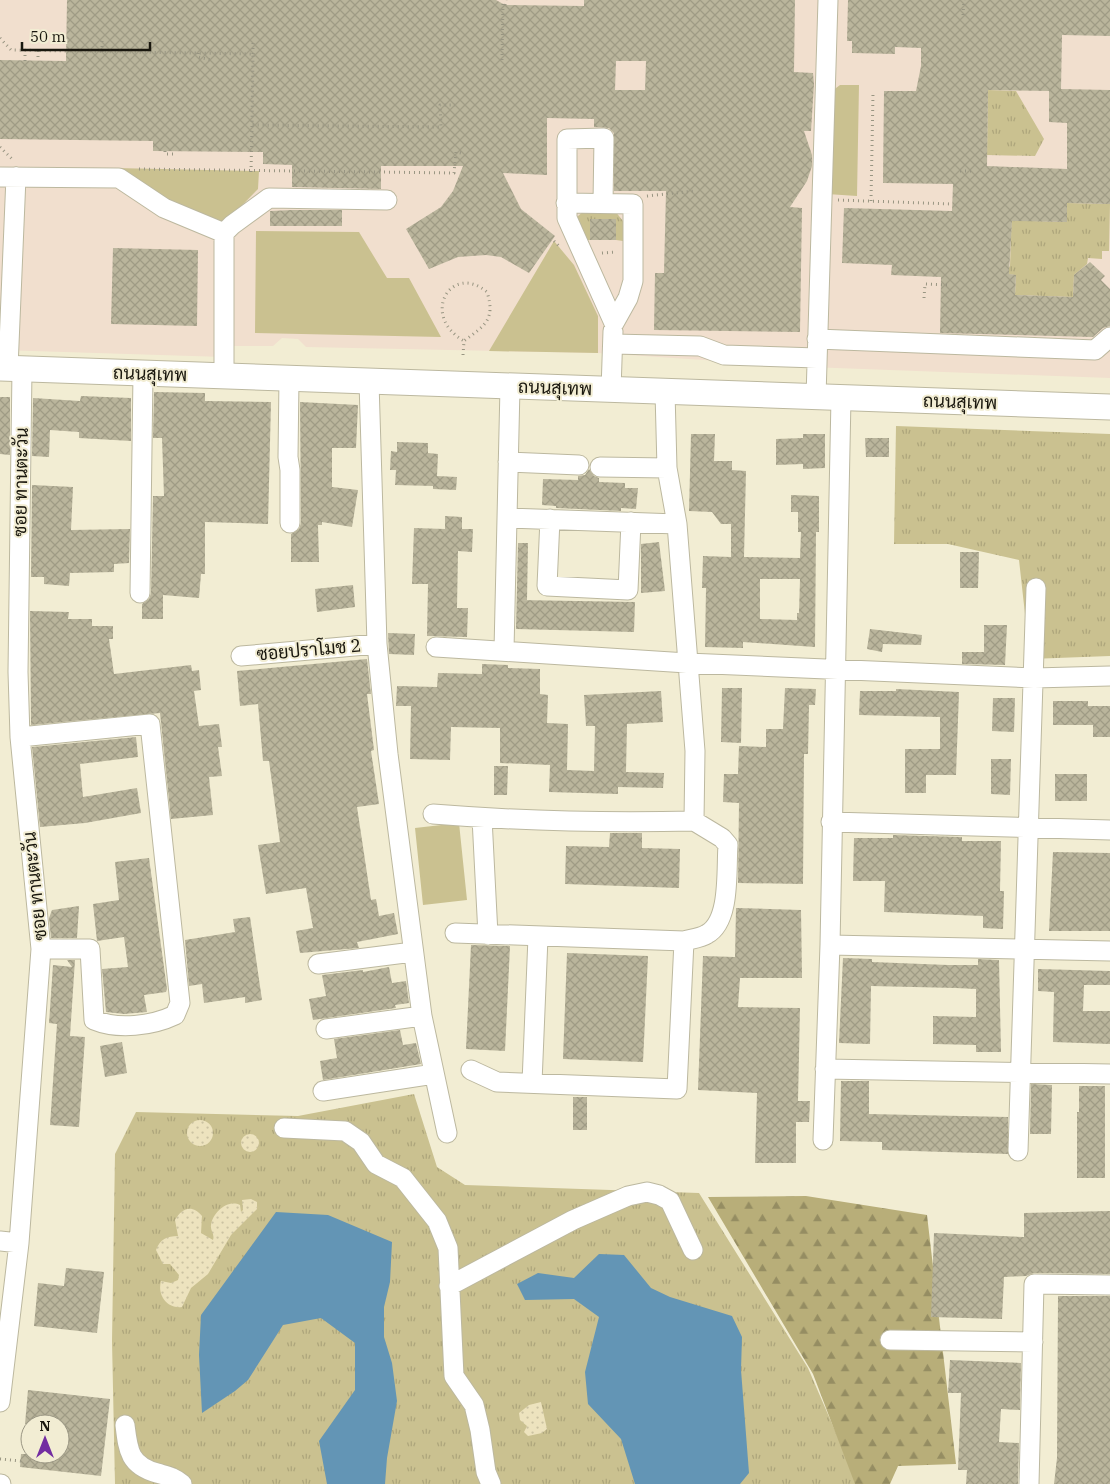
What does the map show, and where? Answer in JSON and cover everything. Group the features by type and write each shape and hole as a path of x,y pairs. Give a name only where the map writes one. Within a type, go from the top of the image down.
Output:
{"main road":[{"name":"ถนนสุเทพ","path":"10,368 1110,407"}],"street":[{"path":"816,397 828,0"},
{"path":"821,220 811,191 813,152 824,132"},
{"path":"603,203 604,138 567,139 567,218 614,323"},
{"path":"11,173 119,178 164,208 224,233"},
{"name":"ซอย ทานตะวัน","path":"0,1402 19,1243 41,949 20,737 10,368 5,322 11,173"},
{"path":"224,233 269,198 387,200"},
{"path":"566,203 633,204 633,281 628,298 614,323 611,390"},
{"path":"224,233 224,377"},
{"path":"817,339 1095,350 1110,337"},
{"path":"613,344 700,346 724,356 817,358"},
{"path":"140,593 143,374"},
{"path":"289,379 288,457 290,470 290,523"},
{"path":"369,382 377,644 389,764 422,1016 447,1133"},
{"path":"504,650 510,387"},
{"path":"665,392 667,468 676,524 695,751 694,821"},
{"path":"823,1140 830,945 841,398"},
{"path":"508,462 579,465"},
{"path":"600,466 667,468"},
{"path":"508,518 676,524"},
{"path":"550,519 547,586 628,590 631,522"},
{"path":"1018,1151 1036,588"},
{"name":"ซอยปราโมช 2","path":"241,656 377,644"},
{"path":"436,647 687,663 835,670 1034,678 1110,676"},
{"path":"20,737 150,724 180,1003 174,1015 159,1023 107,1025 94,1020 90,949 41,949"},
{"path":"433,814 482,818 629,822 694,821 722,838 728,845 724,910 717,924 707,934 684,941 455,933"},
{"path":"482,818 488,935"},
{"path":"831,822 1029,826 1110,830"},
{"path":"532,1083 538,937"},
{"path":"471,1070 490,1081 677,1089 684,941"},
{"path":"830,945 1110,951"},
{"path":"318,964 413,952"},
{"path":"326,1028 422,1016"},
{"path":"825,1069 1110,1074"},
{"path":"323,1090 434,1074"},
{"path":"284,1128 345,1131 361,1142 376,1164 403,1178 437,1221 448,1248 454,1376 474,1405 486,1472 491,1484"},
{"path":"449,1286 573,1220 628,1196 647,1192 659,1194 670,1201 693,1250"},
{"path":"0,1241 19,1243"},
{"path":"1029,1484 1034,1284 1110,1285"},
{"path":"890,1340 1033,1342"},
{"path":"125,1425 129,1453 136,1462 154,1472 175,1478 182,1484"}],"path":[{"path":"504,0 505,5"},
{"path":"502,60 504,0"},
{"path":"964,0 964,15"},
{"path":"0,38 10,50 253,54"},
{"path":"102,40 102,52"},
{"path":"251,172 253,43"},
{"path":"25,50 25,61"},
{"path":"38,50 38,61"},
{"path":"198,53 198,57 211,60"},
{"path":"871,201 873,93"},
{"path":"252,126 440,128 440,106 455,106"},
{"path":"0,147 11,173"},
{"path":"165,151 165,154 176,154"},
{"path":"133,169 251,172 454,173 456,152 461,153"},
{"path":"960,171 973,171"},
{"path":"633,204 650,194 694,191"},
{"path":"822,200 952,204"},
{"path":"583,255 633,251"},
{"path":"460,284 473,284 487,292 490,310 484,328 464,341 451,333 447,327 441,311 441,301 449,288 460,284"},
{"path":"924,298 924,284 949,285"},
{"path":"463,356 464,341"},
{"path":"0,1459 20,1461"}],"shaded area":[{"path":"0,0 1110,0 1110,378 809,367 598,353 306,347 298,339 282,338 273,346 232,346 224,357 0,350"}],"green space":[{"path":"840,85 859,85 857,196 827,194 832,91"},
{"path":"988,90 1016,91 1044,139 1035,156 987,155"},
{"path":"114,168 259,171 258,189 221,227 201,224"},
{"path":"1067,203 1110,204 1109,251 1102,251 1102,259 1088,258 1087,264 1074,275 1073,297 1015,295 1016,275 1004,274 1010,266 1012,208 1033,221 1066,222"},
{"path":"584,211 615,211 623,221 623,241 616,240 616,219 590,219 590,240 586,240 576,222 578,216"},
{"path":"256,231 359,232 387,278 409,278 441,337 255,333"},
{"path":"554,241 574,265 598,316 598,353 489,351"},
{"path":"896,426 1110,434 1110,656 1030,659 1019,560 948,544 894,544"},
{"path":"459,823 467,900 423,905 415,828"},
{"path":"414,1094 437,1167 465,1185 699,1193 808,1368 858,1484 115,1484 112,1341 115,1154 136,1112 298,1116"},
{"path":"806,1196 927,1215 956,1464 898,1466 890,1484 855,1484 813,1374 708,1197"}],"sand":[{"path":"200,1120 209,1124 213,1133 209,1142 200,1146 191,1142 187,1133 191,1124"},
{"path":"250,1134 256,1137 259,1143 256,1149 250,1152 244,1149 241,1143 244,1137"},
{"path":"251,1199 257,1202 257,1209 231,1235 208,1274 191,1288 182,1307 172,1306 164,1300 160,1291 161,1281 171,1283 178,1280 179,1275 170,1264 163,1264 156,1250 164,1239 178,1236 175,1220 178,1216 187,1209 198,1212 202,1216 201,1233 213,1240 211,1225 218,1211 226,1205 235,1204 240,1205 241,1212 243,1210 242,1200"},
{"path":"541,1402 547,1429 542,1433 528,1436 524,1432 527,1426 520,1420 519,1413 529,1405"}],"water":[{"path":"276,1212 328,1215 392,1242 390,1282 384,1307 384,1337 392,1363 397,1401 387,1458 385,1484 327,1484 319,1441 355,1390 355,1343 321,1318 283,1325 248,1380 202,1413 199,1355 201,1315"},
{"path":"599,1254 624,1255 651,1288 670,1297 732,1316 742,1337 741,1370 749,1473 740,1484 635,1484 621,1439 588,1404 585,1372 599,1317 574,1299 525,1300 517,1284 538,1273 574,1278"}],"building":[{"path":"67,0 496,0 505,5 584,6 584,0 795,0 794,72 813,73 814,84 811,131 804,131 812,155 812,166 807,181 790,207 802,208 800,332 654,330 655,273 664,273 666,191 614,191 614,133 609,128 594,127 594,119 547,118 547,175 503,173 521,209 555,236 529,273 501,257 486,255 458,257 429,269 406,229 441,207 453,191 463,166 381,166 381,189 292,187 292,165 263,164 263,152 153,151 153,141 0,139 0,60 66,61","holes":["616,61 646,61 645,90 615,90"]},
{"path":"848,0 1110,0 1110,36 1062,35 1061,89 1110,90 1110,204 1067,203 1067,222 1012,221 1009,274 1016,275 1015,295 1073,297 1074,275 1090,262 1105,276 1101,280 1110,289 1110,326 1103,328 1093,337 940,333 941,277 891,275 892,265 842,263 844,208 952,211 953,184 883,183 884,91 916,91 921,66 921,48 895,47 895,54 852,53 852,41 847,41","holes":["988,90 1049,91 1049,122 1067,123 1067,169 987,166"]},
{"path":"342,210 342,226 270,226 270,211"},
{"path":"590,219 616,219 616,240 590,240"},
{"path":"113,248 198,250 197,326 111,324"},
{"path":"154,392 205,393 205,401 271,402 268,524 205,522 205,574 201,574 199,598 163,595 163,619 142,619 142,604 149,599 151,593 153,496 164,496 162,438 153,438"},
{"path":"81,396 131,398 131,441 79,438 79,432 50,430 49,457 32,456 33,398 80,401"},
{"path":"0,397 10,397 10,455 0,454"},
{"path":"300,402 358,405 356,448 332,448 332,487 358,490 352,527 322,522 322,525 318,525 319,562 291,562 291,534 299,529 301,523"},
{"path":"691,434 715,434 714,461 732,461 732,470 746,471 744,557 800,558 801,532 798,532 798,512 791,512 791,495 819,496 819,532 816,532 815,647 743,642 743,648 705,647 706,588 702,588 703,556 731,557 731,524 721,524 712,512 689,511","holes":["760,579 800,579 797,620 760,619"]},
{"path":"803,434 825,434 825,468 803,469 803,464 776,465 776,439 803,438"},
{"path":"865,438 889,438 889,457 866,457"},
{"path":"397,442 428,443 428,453 438,454 437,476 457,477 456,490 433,489 433,486 395,485 396,470 390,470 391,451 397,452"},
{"path":"589,469 594,476 599,478 599,482 625,483 625,488 638,488 636,509 621,508 621,511 556,508 556,506 542,505 543,479 578,480 578,476 585,475"},
{"path":"32,485 73,487 71,530 130,529 129,563 114,564 114,572 70,573 69,586 44,584 44,577 31,577"},
{"path":"445,516 462,517 462,529 473,529 472,552 458,551 457,608 468,608 467,637 427,636 428,584 412,584 414,528 445,529"},
{"path":"659,542 665,591 641,593 641,544"},
{"path":"518,543 528,543 527,600 519,600 635,602 634,632 516,629"},
{"path":"960,552 979,552 978,588 960,588"},
{"path":"353,585 355,607 317,612 315,589"},
{"path":"30,611 69,612 68,619 92,619 92,626 113,626 113,639 109,639 114,674 191,665 192,671 199,670 201,690 194,691 199,726 219,724 222,747 218,747 222,776 209,777 213,815 171,819 160,713 31,725"},
{"path":"984,625 1007,625 1005,665 962,664 962,652 984,652"},
{"path":"870,629 922,635 921,645 883,644 882,652 867,649"},
{"path":"388,633 415,634 414,655 389,654"},
{"path":"367,659 371,694 367,694 374,750 371,751 379,804 357,807 371,900 376,899 379,916 394,913 398,934 357,942 359,948 300,953 296,931 313,928 306,888 266,894 258,845 280,842 269,761 263,761 258,704 240,706 237,671"},
{"path":"482,664 508,665 508,668 540,669 540,694 548,695 547,723 568,724 567,770 594,771 595,726 586,726 584,695 661,691 663,722 627,724 626,772 664,773 663,788 618,787 618,794 549,792 550,765 500,763 500,728 451,727 450,760 410,759 411,706 396,706 397,686 437,687 438,673 482,674"},
{"path":"722,688 742,688 741,743 721,742"},
{"path":"785,688 816,689 815,705 809,705 808,754 804,754 803,884 738,883 739,803 723,802 724,774 738,774 739,746 766,747 766,729 783,729"},
{"path":"896,689 959,692 956,775 926,775 926,793 905,793 905,749 940,749 940,717 859,715 860,691 896,691"},
{"path":"993,698 1015,698 1014,732 992,731"},
{"path":"1053,701 1088,701 1088,706 1110,706 1110,737 1093,737 1093,725 1053,725"},
{"path":"136,737 138,757 80,764 83,797 137,788 141,813 85,823 40,827 32,747"},
{"path":"991,759 1011,759 1010,795 991,794"},
{"path":"494,766 508,766 507,795 494,795"},
{"path":"1055,774 1087,774 1087,801 1055,801"},
{"path":"610,833 642,833 642,848 680,849 679,888 565,884 566,846 609,847"},
{"path":"893,835 962,837 962,841 1001,841 1000,891 1004,891 1003,929 983,928 983,916 884,912 885,881 853,881 854,838 893,838"},
{"path":"1053,852 1110,853 1110,931 1049,931"},
{"path":"149,858 167,989 166,992 144,995 147,1012 124,1014 106,1012 102,969 128,967 124,937 97,941 93,904 119,900 115,862"},
{"path":"79,906 77,938 51,938 49,918 52,910"},
{"path":"736,908 801,910 802,978 740,978 738,1007 800,1008 798,1101 810,1101 809,1122 796,1122 796,1163 755,1163 757,1093 698,1090 703,956 735,957"},
{"path":"250,917 262,1000 245,1003 245,997 204,1003 202,984 189,986 185,940 235,932 233,919"},
{"path":"471,945 510,946 505,1051 466,1049"},
{"path":"567,953 648,956 643,1062 563,1059"},
{"path":"843,958 872,959 872,962 948,965 978,965 978,959 999,960 1001,1052 976,1052 976,1045 933,1044 933,1016 976,1017 976,989 871,986 870,1044 839,1043"},
{"path":"67,960 75,960 70,1036 85,1037 79,1127 50,1125 57,1024 49,1023 53,965 72,967"},
{"path":"389,967 392,983 406,981 409,1003 395,1005 396,1008 313,1020 309,999 326,996 322,975 363,970 363,972"},
{"path":"1038,969 1110,971 1110,985 1084,985 1083,1011 1110,1011 1110,1044 1053,1042 1054,992 1038,991"},
{"path":"400,1030 403,1045 416,1043 421,1064 323,1080 320,1061 337,1058 334,1039"},
{"path":"122,1042 127,1073 105,1077 100,1046"},
{"path":"841,1081 869,1081 869,1114 1008,1117 1008,1154 882,1150 882,1142 840,1141"},
{"path":"1031,1084 1052,1085 1051,1134 1030,1134"},
{"path":"1079,1086 1105,1086 1105,1178 1077,1178"},
{"path":"573,1097 587,1097 587,1130 573,1130"},
{"path":"1110,1211 1110,1274 1034,1273 1026,1276 1004,1277 1002,1319 931,1317 934,1233 1024,1237 1024,1213"},
{"path":"66,1268 104,1272 97,1333 34,1326 38,1283 64,1286"},
{"path":"1058,1296 1110,1296 1110,1484 1054,1484 1057,1458"},
{"path":"950,1360 1021,1363 1020,1410 1001,1409 999,1442 1019,1443 1018,1484 966,1484 967,1470 958,1470 961,1393 948,1393"},
{"path":"28,1390 110,1399 101,1476 20,1467 20,1464 70,1464 70,1414 26,1414"}]}
